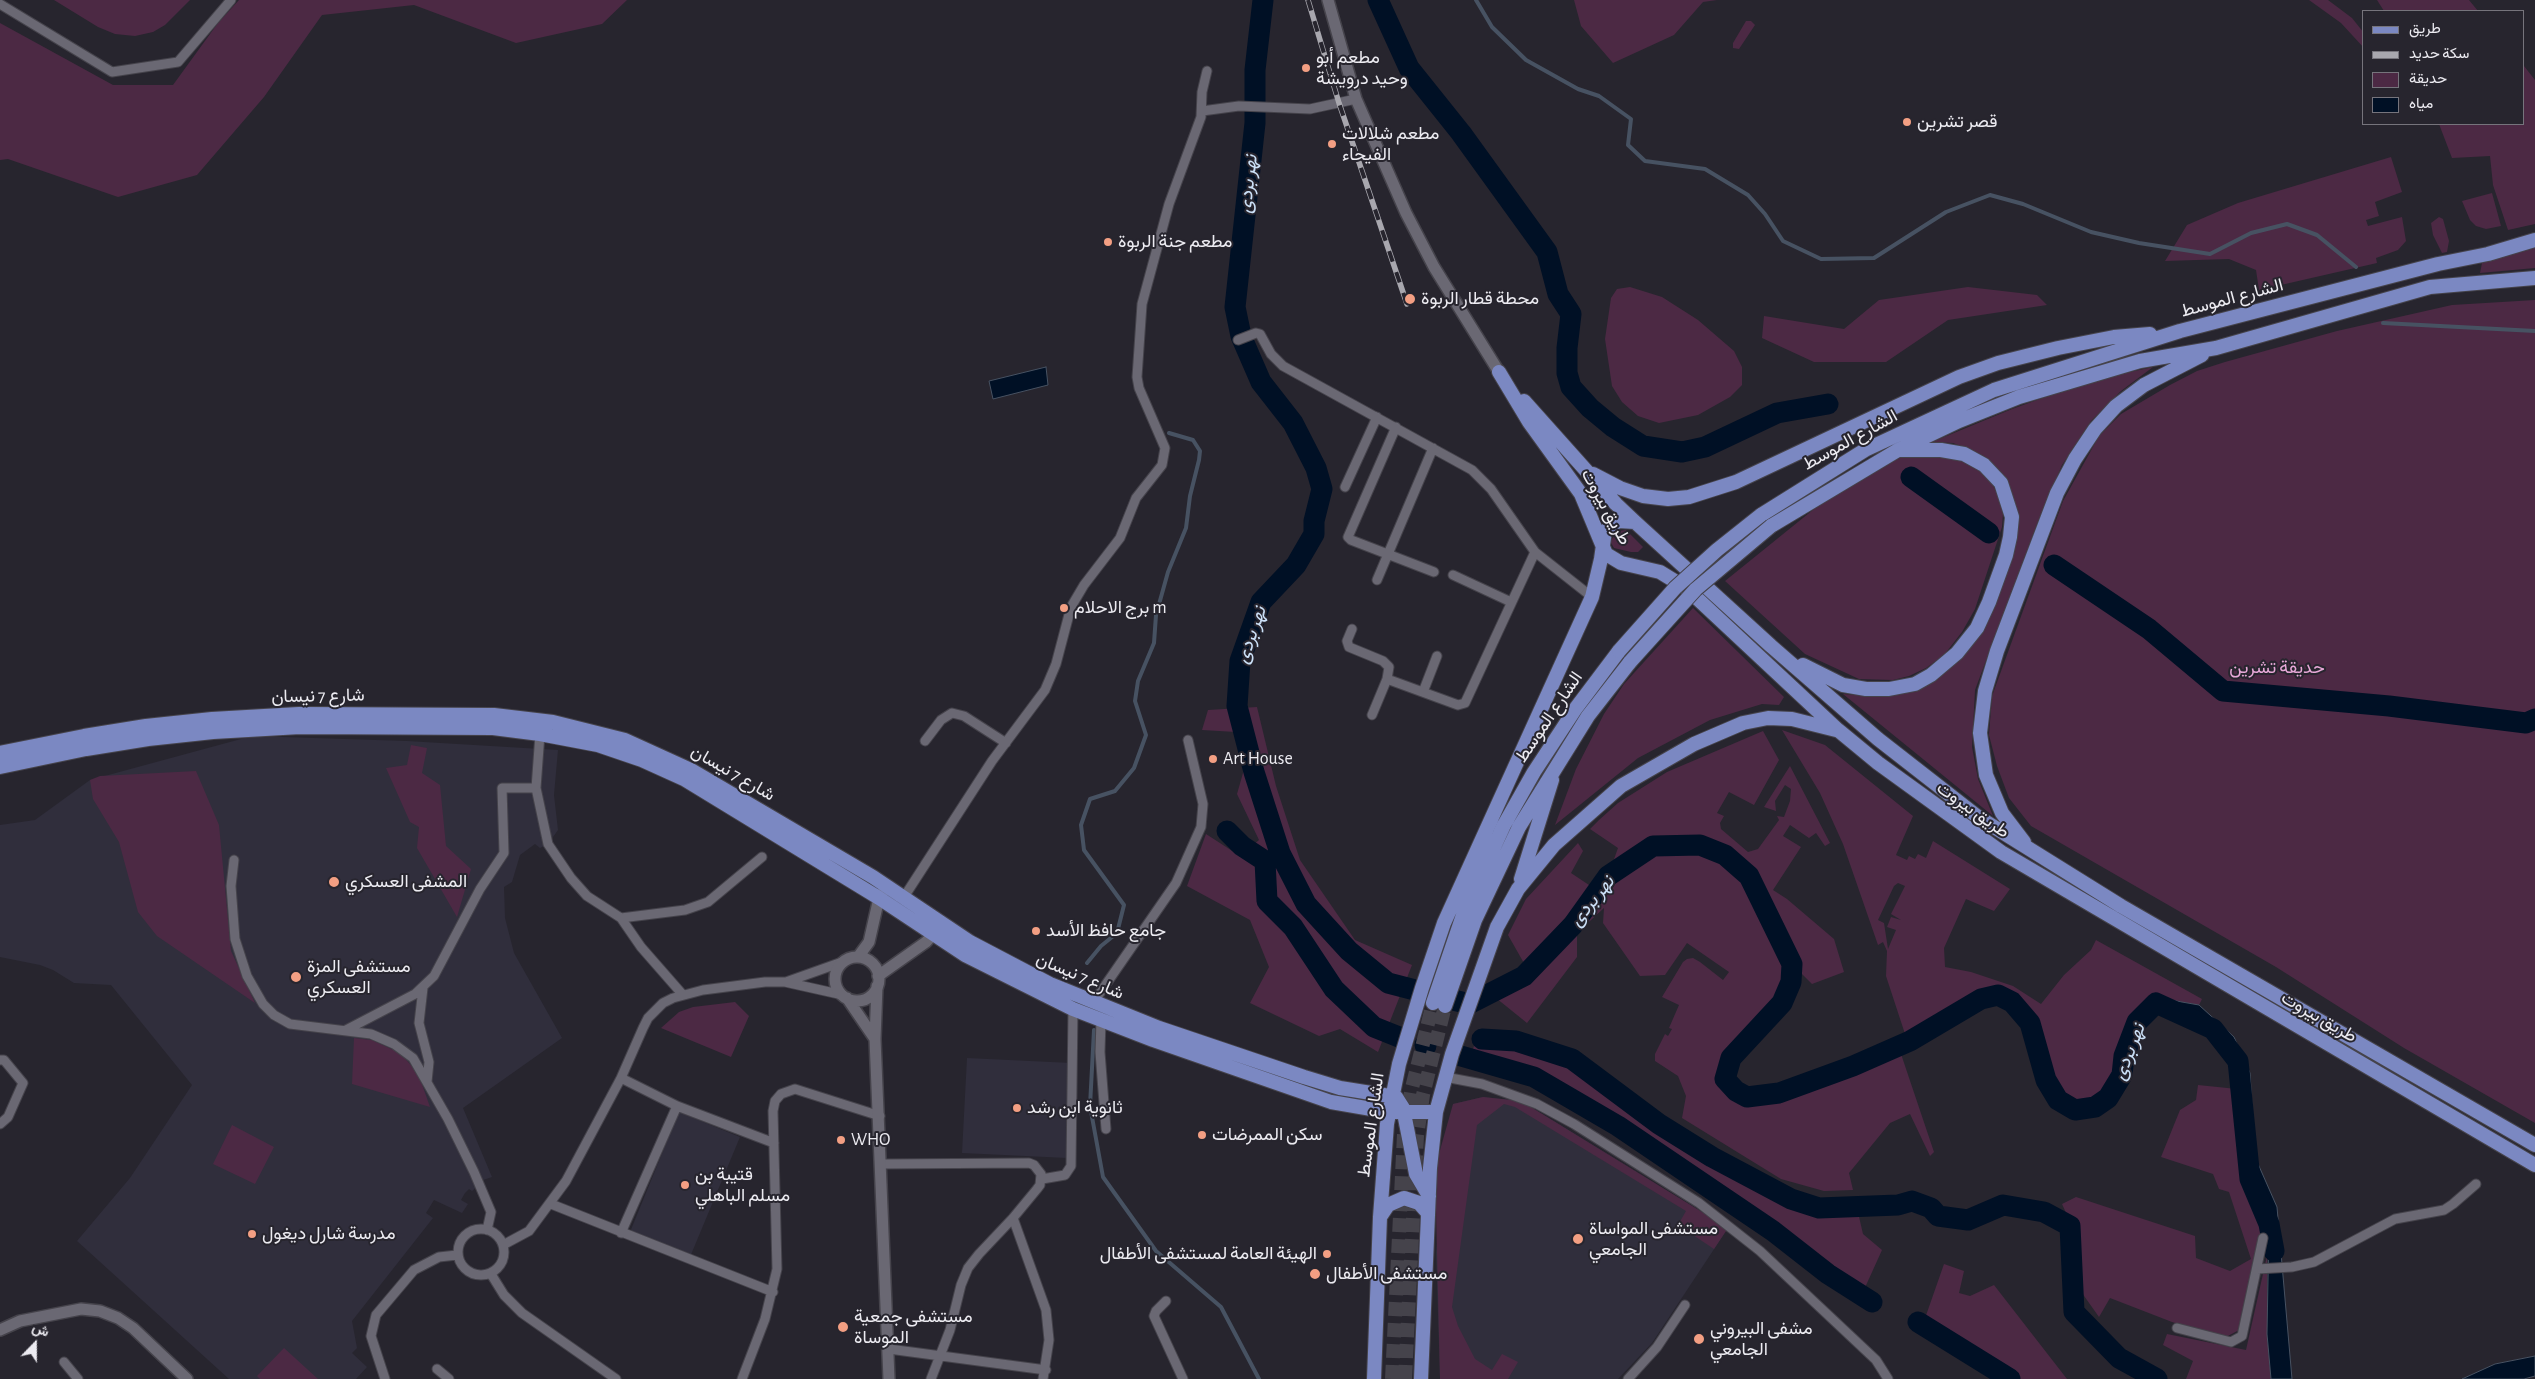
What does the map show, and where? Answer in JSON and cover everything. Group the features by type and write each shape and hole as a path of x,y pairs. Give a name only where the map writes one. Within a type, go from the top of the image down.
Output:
{"main road":[{"name":"الشارع الموسط","path":"1374,1379 1380,1217 1388,1112 1422,988 1444,923 1498,823 1555,740 1619,651 1682,581 1761,515 1865,450 1928,419 1994,390 2180,331 2428,267 2488,254 2535,240"},
{"name":"الشارع الموسط","path":"1635,522 1618,520 1605,531 1592,597 1498,823 1463,915 1439,1005 1463,953 1491,882 1519,827 1558,761 1588,716 1630,662 1696,589 1770,526 1898,450 1958,420 2019,397 2140,361 2216,348 2430,286 2535,278"},
{"path":"1584,469 1620,488 1643,496 1668,499 1689,497 1736,482 1959,377 1998,363 2104,339 2180,331"},
{"path":"2030,851 2002,813 1986,775 1980,733 1985,692 1997,651 2057,493 2075,459 2095,428 2116,406 2144,385 2216,348"},
{"name":"طريق بيروت","path":"1498,372 1584,469 1635,522 1771,646 1878,739 1978,817 2137,916 2535,1145"},
{"name":"طريق بيروت","path":"1498,372 1529,422 1581,494 1603,548 1612,560 1660,572 1686,588 1838,730 1918,793 2002,852 2535,1165"},
{"path":"1771,646 1820,676 1843,685 1866,690 1889,689 1915,684 1931,675 1957,653 1976,628 1990,602 2006,555 2012,518 2001,483 1984,465 1964,454 1941,450 1898,450"},
{"name":"شارع 7 نيسان","path":"0,753 146,726 212,719 299,714 494,715 553,722 625,740 670,758 883,892 998,973 1073,1009 1324,1100 1388,1112 1436,1112"},
{"path":"1422,1377 1428,1213 1436,1112 1497,927 1518,889 1554,845 1621,786 1694,744 1743,723 1768,718 1799,720 1838,730"},
{"name":"شارع 7 نيسان","path":"0,766 86,748 213,732 300,728 422,726 493,728 540,734 598,745 663,769 883,892 904,897 938,929 1093,1002 1159,1028 1323,1083 1356,1091 1392,1095"},
{"path":"1518,889 1558,761"},
{"path":"1392,1095 1399,1100 1404,1112 1416,1174 1429,1196"},
{"path":"1380,1217 1393,1201 1404,1198 1419,1202 1428,1213"}],"street":[{"path":"0,4 112,72 178,62 231,0"},
{"name":"طريق بيروت","path":"1328,0 1356,99 1406,214 1434,267 1498,372"},
{"path":"904,897 1006,743 1045,690 1056,664 1072,606 1084,585 1120,538 1136,498 1162,465 1165,457 1165,448 1139,388 1137,377 1142,304 1169,204 1202,111 1202,92 1207,71"},
{"path":"1202,111 1239,106 1310,108 1356,99"},
{"path":"1238,340 1256,333 1260,334 1271,354 1283,366 1461,463 1481,478 1535,552 1592,597"},
{"path":"1345,487 1377,417"},
{"path":"1396,427 1348,537 1351,540 1434,572"},
{"path":"1377,580 1433,448"},
{"path":"1387,679 1458,705 1466,703 1535,552"},
{"path":"1453,575 1511,602"},
{"path":"1352,629 1347,641 1348,647 1387,664 1390,670 1372,715"},
{"path":"1423,692 1437,656"},
{"path":"925,741 941,720 952,713 964,716 1006,743"},
{"path":"540,734 536,788 548,844 571,878 587,896 621,918 641,947 683,995"},
{"path":"1093,1002 1176,882 1201,827 1203,804 1188,740"},
{"path":"346,1030 423,988 438,969 480,890 504,854 502,788 536,788"},
{"path":"621,918 685,910 708,902 762,857"},
{"path":"234,860 231,886 235,939 245,970 263,1004 274,1015 290,1024 371,1034 394,1044 413,1058 448,1119 488,1204 490,1218 487,1230"},
{"path":"858,957 869,942 883,892"},
{"path":"785,982 845,997 865,999 878,981 938,929"},
{"path":"503,1246 529,1231 551,1204 580,1159 621,1078 648,1018 663,1003 683,995 730,985 785,982 858,957 872,963 878,981 875,1039 882,1164 889,1379"},
{"path":"845,960 836,971 836,984 875,1039"},
{"path":"423,988 419,1023 429,1062 427,1082"},
{"path":"1042,1179 1064,1175 1071,1166 1073,1009"},
{"path":"1102,1020 1100,1052 1106,1129"},
{"path":"0,1060 4,1060 23,1083 8,1117 0,1124"},
{"path":"1446,1077 1491,1086 1537,1104 1574,1124 1699,1203 1760,1251 1876,1360 1888,1379"},
{"path":"621,1078 676,1106 774,1143"},
{"path":"742,1379 773,1292 778,1257 773,1106 781,1094 790,1090 800,1090 880,1116"},
{"path":"621,1233 676,1106"},
{"path":"882,1164 1029,1163 1038,1169 1042,1179 1037,1189 1013,1218 968,1268 961,1285 942,1354 931,1379"},
{"path":"2257,1268 2292,1267 2314,1262 2395,1219 2444,1210 2454,1204 2476,1184"},
{"path":"551,1204 773,1292"},
{"path":"889,1349 942,1354 1044,1374 1049,1340 1046,1310 1013,1218"},
{"path":"481,1229 494,1233 503,1246 503,1259 491,1274 476,1275 469,1273 459,1262 457,1255 459,1242 468,1232 481,1229"},
{"path":"2177,1328 2225,1340 2237,1340 2245,1330 2263,1238"},
{"path":"385,1379 371,1336 376,1315 414,1270 439,1257 457,1255"},
{"path":"491,1274 504,1294 522,1313 616,1379"},
{"path":"1166,1301 1156,1310 1154,1316 1183,1379"},
{"path":"1628,1379 1657,1347 1685,1304"},
{"path":"0,1330 20,1321 81,1309 109,1314 126,1322 186,1379"},
{"path":"64,1362 78,1379"},
{"path":"437,1369 449,1379"}],"shaded area":[{"name":"مستشفى المزة العسكري","path":"252,736 407,741 558,750 554,795 558,830 548,844 540,848 535,844 520,855 512,882 504,887 505,918 514,953 562,1038 463,1108 492,1177 474,1183 477,1187 472,1191 469,1189 465,1193 461,1200 468,1204 462,1213 434,1200 426,1213 433,1218 352,1321 357,1348 352,1353 367,1367 356,1379 229,1379 77,1241 130,1178 192,1085 111,985 74,983 53,970 40,965 0,957 0,825 35,820 90,780"},
{"name":"ثانوية ابن رشد","path":"967,1058 1072,1063 1067,1158 962,1153"},
{"name":"مستشفى المواساة الجامعي","path":"1483,1097 1521,1101 1728,1228 1652,1343 1618,1379 1440,1379 1436,1252 1453,1104"},
{"name":"قتيبة بن مسلم الباهلي","path":"679,1112 740,1137 690,1257 630,1232"}],"green space":[{"path":"54,0 190,0 165,25 153,32 135,36 115,34 98,27"},
{"path":"239,0 627,0 602,24 516,43 414,5 322,15 264,97 197,175 118,197 8,159 0,160 0,23 113,85 173,85 218,23"},
{"path":"1574,0 1717,0 1703,2 1674,35 1613,63 1581,26"},
{"path":"2309,0 2328,0 2352,18 2362,30 2362,46 2341,23"},
{"path":"2377,0 2469,0 2477,10 2383,10"},
{"path":"1746,21 1751,21 1755,25 1739,49 1733,48 1733,43"},
{"path":"2525,67 2535,80 2535,224 2508,230 2493,185 2490,156 2452,158 2439,125 2525,125"},
{"path":"2391,157 2402,192 2375,202 2379,216 2366,220 2368,226 2402,217 2406,241 2398,250 2376,258 2377,263 2259,290 2256,270 2229,259 2165,261 2187,225 2238,203"},
{"path":"2492,193 2501,226 2486,229 2476,226 2470,220 2462,201"},
{"path":"2439,217 2443,219 2449,241 2447,252 2442,253 2433,235 2431,223"},
{"path":"2535,244 2535,268 2480,273 2482,263"},
{"path":"1630,287 1662,297 1698,320 1734,351 1742,367 1742,385 1730,397 1698,415 1659,423 1638,416 1622,402 1612,386 1605,339 1611,298 1617,289"},
{"path":"1968,287 2037,295 2047,305 1948,320 1886,362 1814,362 1762,338 1764,316 1844,329 1879,300"},
{"name":"حديقة تشرين","path":"2535,300 2535,1123 2404,1048 2276,967 2031,826 2009,798 1997,766 1989,735 1992,696 2063,501 2099,436 2121,414 2197,371 2337,331 2452,305"},
{"path":"2153,367 2121,391 2091,421 2062,465 2037,524 1975,690 1972,747 1978,779 1993,816 1843,694 1884,697 1921,685 1954,664 2000,589 2013,554 2017,522 2011,493 1998,470 1974,451 1953,443 1932,442 2012,409 2073,387"},
{"path":"1913,455 1961,458 1983,472 1992,483 1999,498 2003,514 2002,527 1975,609 1962,632 1944,655 1926,668 1909,676 1893,680 1859,679 1805,654 1725,581 1819,505 1895,459"},
{"path":"1626,530 1643,547 1638,552 1614,548 1610,541 1619,531"},
{"path":"1693,608 1784,697 1779,705 1762,704 1710,720 1638,758 1555,825 1576,769 1604,714 1624,684"},
{"path":"1257,707 1276,786 1300,860 1355,940 1412,965 1378,1052 1340,1029 1319,1036 1250,1003 1269,967 1250,920 1187,886 1206,834 1240,856 1259,840 1237,794 1245,766 1236,732 1202,730 1208,710"},
{"path":"1782,730 1825,745 1913,816 1896,855 1907,860 1909,856 1915,859 1918,854 1926,858 1933,841 2010,889 1994,911 1966,899 1944,948 1945,967 1971,972 2013,986 2041,1004 2064,975 2091,950 2096,940 2202,999 2199,1005 2159,998 2137,1022 2124,1056 2122,1075 2108,1098 2095,1107 2075,1110 2058,1100 2046,1080 2030,1023 2033,1019 2000,991 1988,987 1977,996 1907,1040 1886,976 1887,951 1883,942 1878,945 1843,844 1820,793","holes":["1898,883 1905,886 1891,914 1901,920 1891,917 1887,927 1896,930 1888,949 1884,923 1878,920 1894,886"]},
{"path":"1763,731 1779,760 1754,805 1729,792 1717,813 1724,816 1720,823 1721,829 1748,852 1758,849 1779,820 1777,816 1784,817 1790,801 1791,789 1785,785 1775,801 1776,811 1764,807 1790,766 1830,843 1825,846 1816,833 1809,838 1790,825 1783,836 1801,847 1773,890 1787,899 1834,939 1844,972 1812,984 1790,964 1788,984 1778,1001 1736,1044 1722,1073 1725,1090 1745,1107 1775,1101 1901,1054 1934,1152 1930,1156 1910,1114 1890,1123 1849,1173 1853,1190 1824,1191 1781,1179 1682,1118 1686,1096 1678,1076 1655,1061 1655,1054 1665,1034 1668,1036 1672,1029 1669,1028 1679,1005 1662,997 1683,962 1687,959 1693,958 1700,962 1723,980 1729,972 1687,943 1665,975 1640,976 1603,923 1604,908 1577,933 1577,957 1527,1023 1496,998 1526,981 1606,891 1608,876 1618,848 1590,829 1599,820 1618,803 1667,772"},
{"path":"411,745 427,748 422,773 440,785 446,846 471,869 457,917 417,848 419,827 410,822 386,768 407,765"},
{"path":"196,771 219,825 231,951 255,1003 157,936 138,912 119,842 93,799 90,780 100,776"},
{"path":"1578,843 1583,851 1571,873 1592,887 1525,965 1508,935 1526,899"},
{"path":"735,1002 749,1016 731,1057 661,1028 679,1012 693,1007"},
{"path":"354,1038 372,1040 400,1053 418,1073 430,1107 352,1084"},
{"path":"1516,1042 1572,1062 1654,1123 1788,1200 1823,1211 1857,1208 1863,1234 1882,1250 1863,1292 1776,1226 1623,1123 1535,1073 1472,1052 1474,1046"},
{"path":"2198,1085 2237,1089 2247,1181 2266,1233 2262,1237 2241,1329 2224,1338 2172,1322 2110,1298 2099,1317 2082,1293 2072,1226 2062,1204 2076,1197 2195,1236 2196,1258 2230,1271 2251,1259 2229,1192 2219,1189 2213,1174 2161,1157 2180,1110 2196,1100"},
{"path":"1483,1097 1521,1101 1728,1228 1714,1249 1678,1225 1686,1211 1515,1107 1504,1104 1477,1125 1452,1307 1458,1326 1475,1359 1492,1370 1502,1354 1518,1362 1508,1379 1440,1379 1435,1168 1453,1104"},
{"path":"232,1125 274,1147 255,1184 213,1164"},
{"path":"2267,1256 2267,1334 2271,1379 2186,1379 2193,1361 2163,1345 2167,1334 2246,1350"},
{"path":"1944,1264 1964,1271 1959,1293 1970,1296 1994,1285 2067,1379 2014,1379 1923,1324"},
{"path":"284,1348 318,1379 260,1379 257,1376"}],"water":[{"path":"1046,367 1048,385 993,399 989,381"},
{"path":"2159,998 2199,1005 2234,1037 2250,1073 2255,1157 2277,1207 2292,1379 2271,1379 2267,1334 2269,1224 2250,1179 2238,1061 2213,1029 2156,1003 2137,1022"},
{"path":"2535,1356 2535,1376 2524,1379 2462,1379 2495,1364"}],"waterway":[{"name":"نهر بردى","path":"1263,0 1255,70 1255,123 1235,307 1241,336 1261,382 1293,423 1316,468 1322,489 1314,521 1314,534 1296,565 1261,602 1240,661 1237,706 1254,772 1280,853 1306,904 1349,951 1388,983 1469,1004 1524,976 1573,925 1608,876 1653,846 1700,845 1725,855 1749,876 1792,964 1791,982 1782,1003 1731,1058 1725,1079 1736,1091 1747,1097 1779,1093 1853,1066 1910,1041 1981,999 1998,995 2012,1002 2030,1023 2046,1080 2058,1100 2075,1110 2095,1107 2108,1098 2122,1075 2124,1056 2137,1022 2156,1003 2213,1029 2238,1061 2250,1179 2269,1224 2274,1251"},
{"path":"1378,0 1409,68 1461,133 1547,252 1558,294 1571,314 1567,348 1567,373 1571,387 1590,408 1613,427 1643,446 1682,452 1705,447 1777,413 1828,404"},
{"path":"1476,0 1492,27 1526,60 1578,89 1599,96 1631,119 1628,145 1645,161 1705,169 1748,195 1765,214 1783,241 1821,259 1874,258 1946,212 1990,195 2023,204 2091,232 2139,243 2210,254 2251,233 2287,224 2317,235 2356,267"},
{"path":"2383,323 2535,331"},
{"path":"1087,963 1101,946 1117,933 1124,905 1084,850 1081,825 1090,799 1115,791 1134,768 1146,735 1135,701 1138,681 1154,643 1156,615 1168,572 1186,528 1190,496 1199,460 1200,451 1193,440 1169,433"},
{"path":"1911,477 1989,533"},
{"path":"2054,565 2149,629 2223,691 2389,706 2526,723 2535,719"},
{"path":"1227,831 1242,846 1265,861 1267,901 1293,927 1334,989 1374,1027 1404,1039"},
{"path":"1094,1030 1090,1106 1103,1177 1156,1251 1221,1307 1259,1379"},
{"path":"1482,1039 1516,1041 1572,1059 1659,1124 1712,1157 1791,1199 1819,1208 1898,1205 1912,1201 1931,1208 1938,1216 1968,1220 2003,1205 2044,1212 2070,1226 2074,1312 2119,1358 2157,1379"},
{"path":"1461,1056 1534,1077 1618,1126 1773,1231 1828,1274 1872,1302"},
{"path":"1918,1322 2010,1379"}],"tunnel":[{"path":"1392,1379 1404,1134 1411,1092 1433,1003"},
{"path":"1405,1379 1417,1136 1423,1095 1445,1006"}],"railway":[{"path":"1308,0 1339,103 1407,304"}],"place":[{"name":"مطعم أبو وحيد درويشة","path":"1306,68"},
{"name":"قصر تشرين","path":"1907,122"},
{"name":"مطعم شلالات الفيحاء","path":"1332,144"},
{"name":"مطعم جنة الربوة","path":"1108,242"},
{"name":"محطة قطار الربوة","path":"1410,299"},
{"name":"برج الاحلام m","path":"1064,608"},
{"name":"Art House","path":"1213,759"},
{"name":"المشفى العسكري","path":"334,882"},
{"name":"جامع حافظ الأسد","path":"1036,931"},
{"name":"مستشفى المزة العسكري","path":"296,977"},
{"name":"ثانوية ابن رشد","path":"1017,1108"},
{"name":"سكن الممرضات","path":"1202,1135"},
{"name":"WHO","path":"841,1140"},
{"name":"قتيبة بن مسلم الباهلي","path":"685,1185"},
{"name":"مدرسة شارل ديغول","path":"252,1234"},
{"name":"مستشفى المواساة الجامعي","path":"1578,1239"},
{"name":"الهيئة العامة لمستشفى الأطفال","path":"1327,1254"},
{"name":"مستشفى الأطفال","path":"1315,1274"},
{"name":"مستشفى جمعية الموساة","path":"843,1327"},
{"name":"مشفى البيروني الجامعي","path":"1699,1339"}]}
